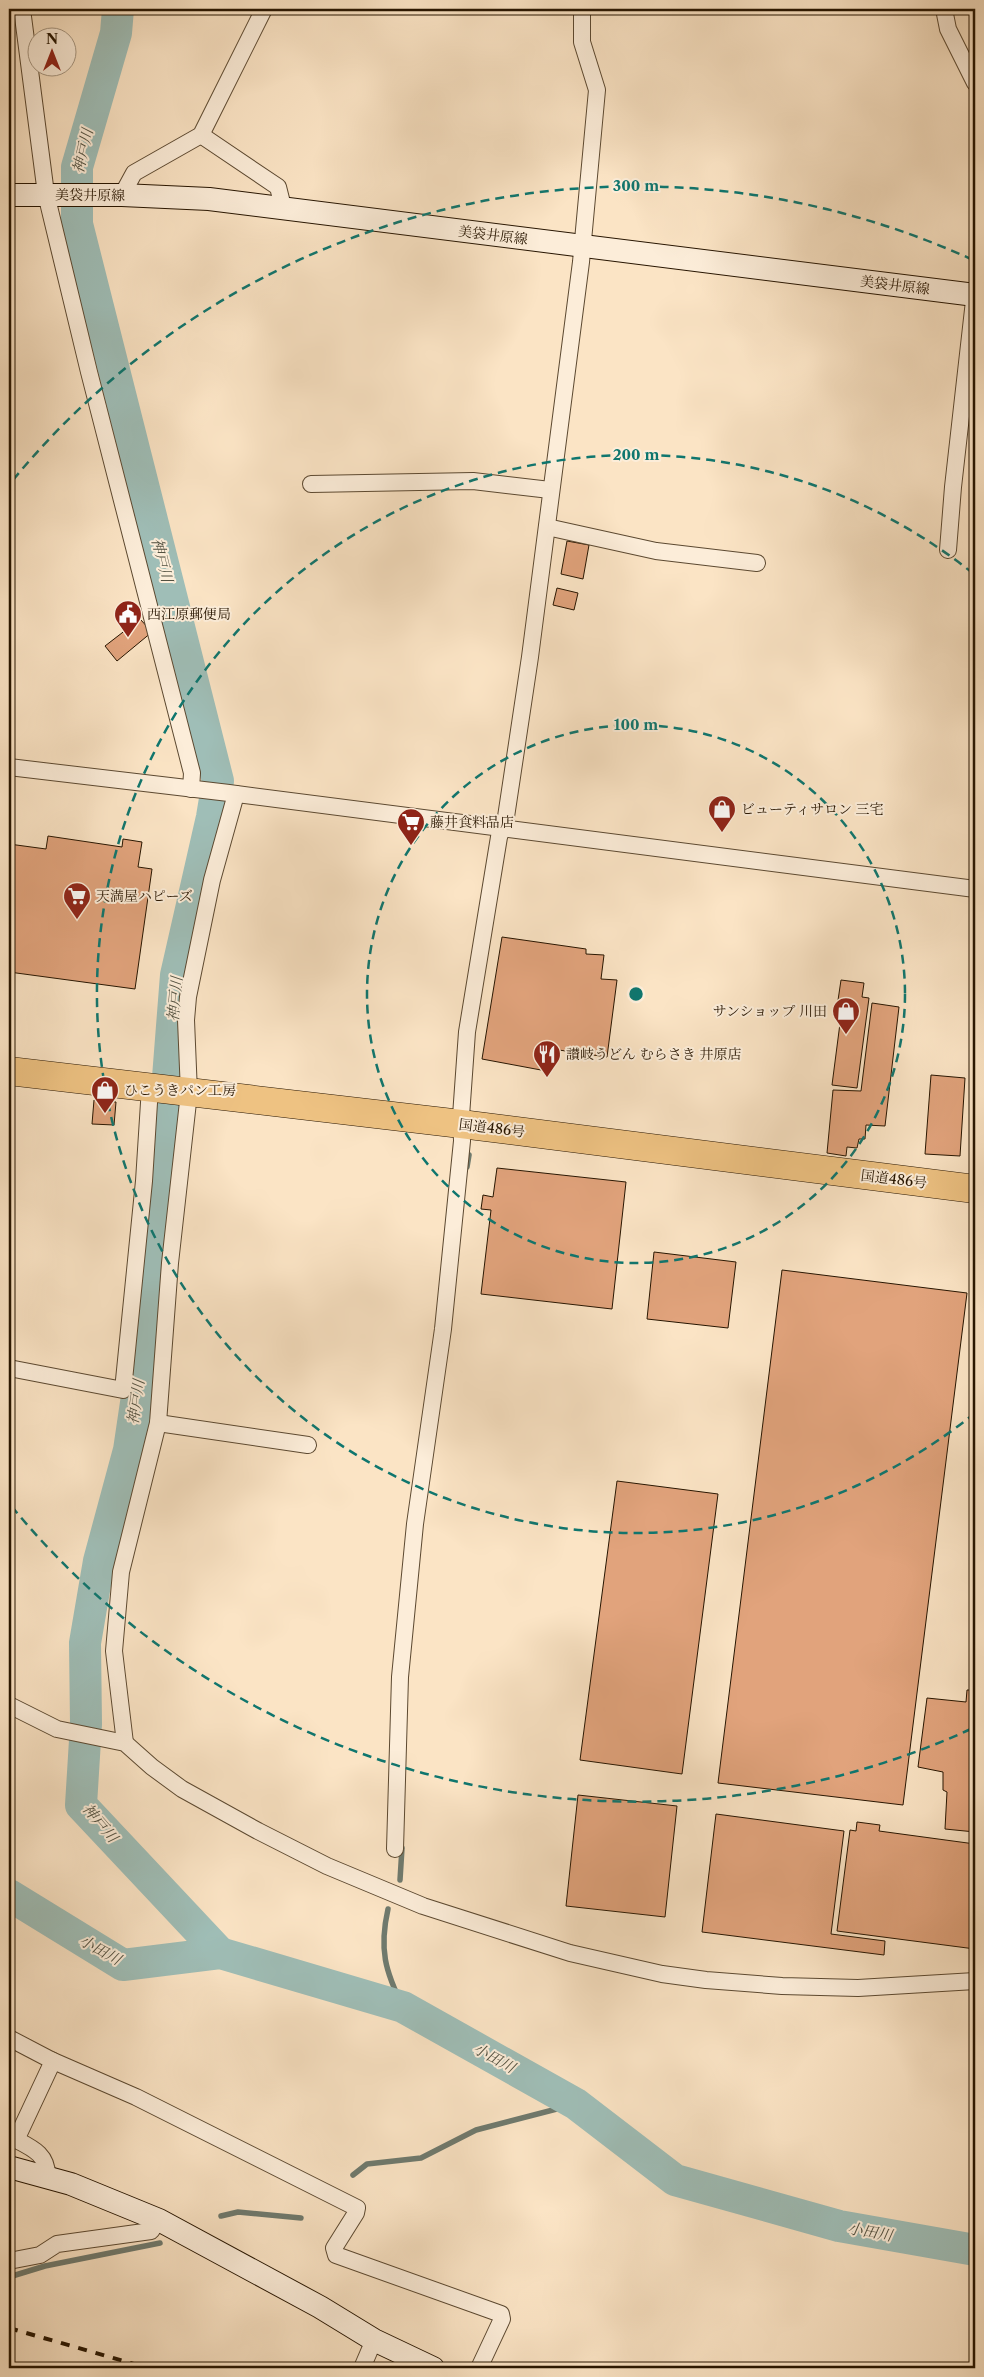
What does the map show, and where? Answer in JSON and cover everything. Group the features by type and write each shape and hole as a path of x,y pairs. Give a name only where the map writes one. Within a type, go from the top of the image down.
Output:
{"highway":[{"name":"国道486号","path":"9,1071 461,1124 975,1189"}],"main road":[{"name":"美袋井原線","path":"9,195 97,194 209,199 975,294"},
{"path":"9,2167 71,2184 159,2220 311,2303 374,2340 433,2368"}],"street":[{"path":"22,9 55,194 92,382 196,789"},
{"path":"395,1849 400,1677 415,1524 443,1329 462,1141 461,1124 467,1032 499,837 503,828 530,657 547,528 550,490 581,262 597,90 582,42 582,9"},
{"path":"944,9 948,29 975,83"},
{"path":"122,195 134,173 201,134 260,10"},
{"path":"201,134 278,186 282,208"},
{"path":"948,550 953,487 975,294"},
{"path":"311,484 378,481 473,481 550,490"},
{"path":"547,528 656,551 757,563"},
{"path":"9,767 232,793 975,889"},
{"path":"9,1368 123,1390 144,1181 186,1020 188,997 232,793"},
{"path":"118,1741 114,1651 118,1595 121,1572 158,1423 170,1263 169,1090"},
{"path":"158,1423 308,1445"},
{"path":"9,1705 49,1726 118,1741 182,1789 258,1832 327,1866 423,1906 570,1953 662,1974 706,1980 772,1985 858,1988 975,1981"},
{"path":"9,2038 51,2060 136,2097 357,2208 356,2213 334,2248 336,2256 501,2314 502,2319 480,2366"},
{"path":"47,2177 48,2166 41,2155 13,2138 53,2061 51,2060"},
{"path":"9,2261 40,2255 57,2244 151,2231 159,2220"},
{"path":"362,2368 374,2340"}],"building":[{"path":"567,541 589,545 583,579 561,574"},
{"path":"557,588 578,593 574,610 553,605"},
{"path":"140,619 152,632 117,661 105,646"},
{"name":"天満屋ハピーズ","path":"48,836 122,847 123,839 142,842 138,867 152,869 135,989 9,972 9,844 46,849"},
{"path":"502,937 586,949 586,954 604,955 601,979 617,980 607,1057 545,1048 541,1070 482,1059"},
{"path":"841,980 864,983 862,997 869,998 857,1088 832,1085 842,1008 837,1007"},
{"path":"872,1003 899,1007 885,1126 866,1125 865,1139 859,1139 857,1148 847,1147 846,1156 827,1153 833,1090 861,1091"},
{"path":"931,1075 965,1078 960,1156 925,1154"},
{"path":"94,1100 116,1102 114,1125 92,1124"},
{"path":"497,1168 626,1182 612,1309 481,1294 491,1210 481,1209 483,1195 493,1197"},
{"path":"654,1252 736,1262 728,1328 647,1319"},
{"path":"782,1270 967,1293 903,1805 718,1783"},
{"path":"617,1481 718,1494 682,1774 580,1760"},
{"path":"967,1690 975,1690 975,1832 945,1829 947,1792 943,1790 943,1772 918,1767 927,1698 966,1702"},
{"path":"578,1795 677,1806 665,1917 566,1906"},
{"path":"716,1814 844,1831 831,1934 885,1941 884,1955 702,1932"},
{"path":"857,1822 880,1825 879,1831 975,1844 975,1949 837,1931 850,1830 856,1831"}],"waterway":[{"name":"神戸川","path":"118,9 116,33 77,167 77,224 218,781 212,817 176,975 150,1308 129,1450 99,1561 85,1643 86,1724 81,1805 220,1953"},
{"path":"467,1167 469,1155"},
{"path":"400,1880 402,1848"},
{"name":"小田川","path":"9,1895 123,1965 220,1953 403,2007 576,2104 675,2180 839,2226 975,2250"},
{"path":"388,1909 384,1936 385,1960 403,2007"},
{"path":"353,2175 367,2164 421,2158 476,2130 576,2104"},
{"path":"221,2216 238,2212 301,2218"},
{"path":"9,2277 45,2266 160,2243"}],"railway":[{"path":"9,2328 148,2368"}],"place":[{"name":"西江原郵便局","path":"128,638"},
{"name":"ビューティサロン 三宅","path":"722,833"},
{"name":"藤井食料品店","path":"411,846"},
{"name":"天満屋ハピーズ","path":"77,920"},
{"name":"サンショップ 川田","path":"846,1035"},
{"name":"讃岐うどん むらさき 井原店","path":"547,1078"},
{"name":"ひこうきパン工房","path":"105,1114"}]}
